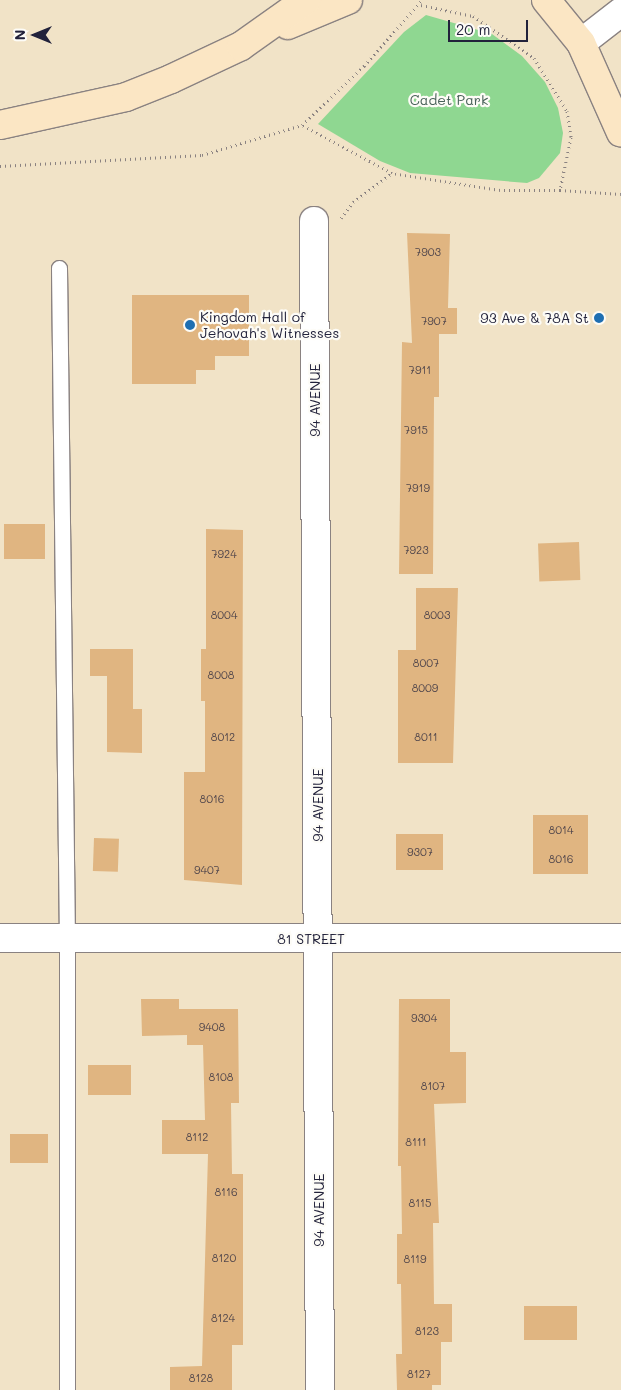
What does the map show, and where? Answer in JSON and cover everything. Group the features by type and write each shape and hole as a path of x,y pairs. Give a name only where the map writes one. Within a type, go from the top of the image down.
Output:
{"main road":[{"path":"240,46 306,0"},
{"path":"0,125 126,97 348,0"},
{"path":"546,0 581,43 621,133"}],"street":[{"path":"581,43 621,12"},
{"name":"94 AVENUE","path":"314,221 320,1390"},
{"name":"81 STREET","path":"0,938 621,938"}],"lane":[{"path":"59,268 67,938 67,1390"}],"path":[{"path":"0,166 202,155 302,125 422,2 473,16 534,58 567,111 571,137 560,190"},
{"path":"302,125 392,172 492,189 560,190 621,194"},
{"path":"314,254 353,202 392,172"}],"green space":[{"name":"Cadet Park","path":"426,15 492,34 522,56 545,82 558,108 563,133 560,153 539,178 527,183 410,173 380,161 318,124 404,32"}],"building":[{"path":"407,233 450,234 448,308 457,308 457,334 439,334 439,397 434,397 433,574 399,574 402,342 412,343"},
{"name":"Kingdom Hall of Jehovah's Witnesses","path":"132,295 249,295 249,356 215,356 215,370 196,370 196,384 132,384"},
{"path":"4,524 45,524 45,559 4,559"},
{"path":"206,529 243,530 242,885 184,880 184,772 205,772 205,701 201,701 201,649 206,649"},
{"path":"579,542 580,580 539,581 538,543"},
{"path":"416,588 458,588 453,763 398,763 398,650 416,650"},
{"path":"90,649 133,649 133,709 142,709 142,753 107,752 107,676 90,676"},
{"path":"533,815 588,815 588,874 533,874"},
{"path":"396,834 443,834 443,870 396,870"},
{"path":"94,838 119,839 118,872 93,871"},
{"path":"141,999 179,999 179,1009 238,1009 239,1103 231,1103 232,1174 243,1174 243,1345 232,1345 232,1390 170,1390 170,1367 202,1366 208,1154 162,1154 162,1120 205,1120 203,1045 187,1045 187,1035 142,1036"},
{"path":"399,999 450,999 450,1052 466,1052 466,1103 434,1104 439,1223 433,1223 434,1304 452,1304 452,1342 441,1342 441,1385 432,1385 432,1390 397,1390 396,1354 402,1354 401,1284 397,1284 397,1234 402,1234 401,1166 398,1166"},
{"path":"88,1065 131,1065 131,1095 88,1095"},
{"path":"10,1134 48,1134 48,1163 10,1163"},
{"path":"524,1306 577,1306 577,1340 524,1340"}],"place":[{"name":"93 Ave & 78A St","path":"599,318"},
{"name":"Kingdom Hall of Jehovah's Witnesses","path":"190,325"}]}
